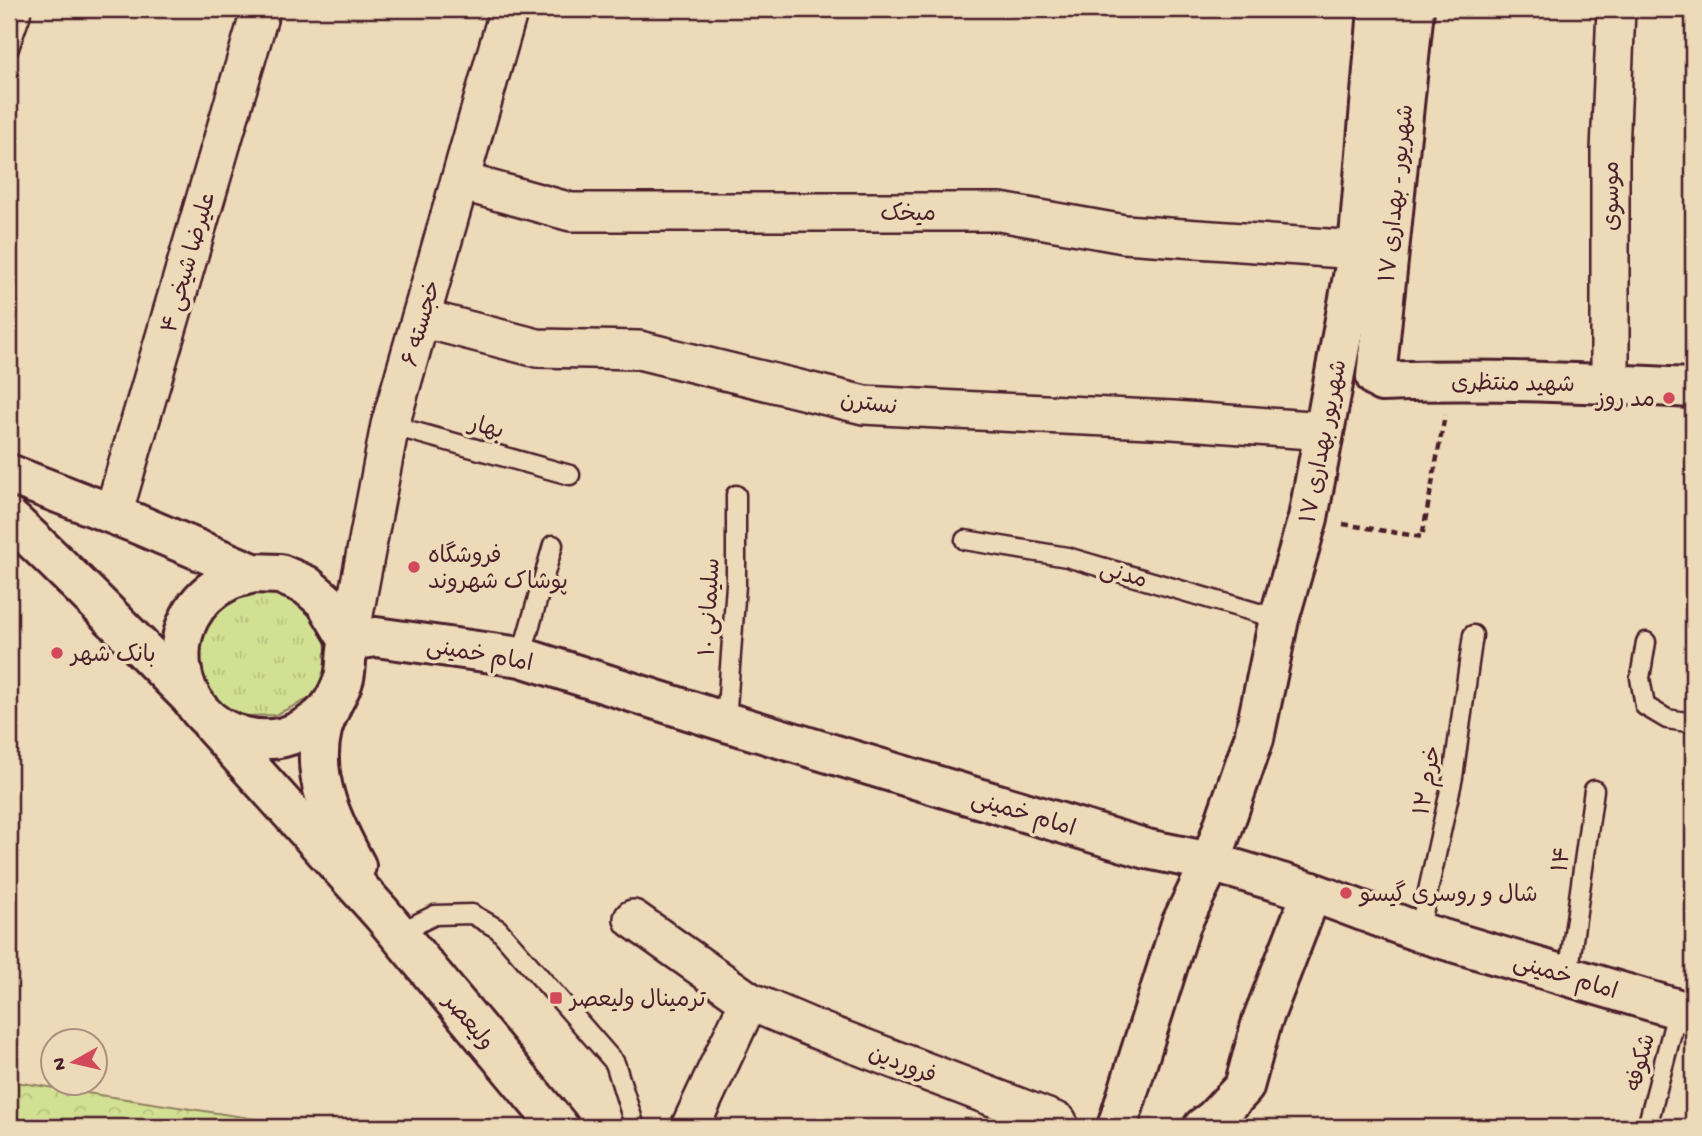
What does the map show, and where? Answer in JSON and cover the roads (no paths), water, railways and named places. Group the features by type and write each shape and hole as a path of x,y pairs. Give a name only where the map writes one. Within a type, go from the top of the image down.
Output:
{"main road":[{"name":"۱۷ شهریور بهداری","path":"1211,862 1254,738 1279,619 1308,518 1358,250 1378,9"},
{"name":"۱۷ شهریور - بهداری","path":"1376,377 1414,9"},
{"name":"شهید منتظری","path":"1376,377 1382,382 1452,379 1693,388"},
{"path":"9,474 253,573"},
{"path":"9,518 52,557 199,708 390,924"},
{"path":"332,704 313,724 288,737 260,740 232,734 199,708 181,671 180,642 190,617 205,596 228,581 253,573 280,574 306,585 325,601 349,641 344,677 322,730 321,783 335,828 390,924"},
{"name":"امام خمینی","path":"349,641 376,637 521,657 1147,849 1211,862 1312,892 1419,932 1686,1012"},
{"path":"1117,1127 1181,924 1211,862"},
{"path":"1213,1125 1244,1087 1262,1021 1312,892"},
{"name":"ولیعصر","path":"390,924 559,1127"}],"street":[{"name":"علیرضا شیخی ۴","path":"113,514 261,9"},
{"name":"خجسته ۶","path":"349,641 390,425 509,9"},
{"name":"موسوی","path":"1610,384 1610,151 1616,9"},
{"name":"میخک","path":"460,181 571,212 1000,212 1124,234 1358,250"},
{"name":"نسترن","path":"421,318 537,348 639,350 864,405 1174,419 1325,431"},
{"name":"فروردین","path":"633,919 749,1001 1058,1122"},
{"path":"690,1127 749,1001"}],"lane":[{"path":"9,48 21,14"},
{"name":"بهار","path":"390,425 570,475"},
{"name":"سلیمانی ۱۰","path":"726,722 736,585 736,495"},
{"name":"مدنی","path":"965,540 1067,557 1279,619"},
{"path":"521,657 553,545"},
{"name":"خرم ۱۲","path":"1419,932 1453,778 1473,635"},
{"path":"1646,642 1640,678 1645,706 1667,719 1693,723"},
{"name":"۱۴","path":"1568,976 1594,790"},
{"path":"390,924 435,915 472,914 498,929 615,1063 635,1127"},
{"name":"شکوفه","path":"1647,1127 1686,1012"}],"place":[{"name":"مد روز","path":"1669,398"},
{"name":"فروشگاه‌ پوشاک شهروند","path":"414,567"},
{"name":"بانک شهر","path":"57,653"},
{"name":"شال و روسری گیسو","path":"1346,893"},
{"name":"ترمینال ولیعصر","path":"556,998"}]}
